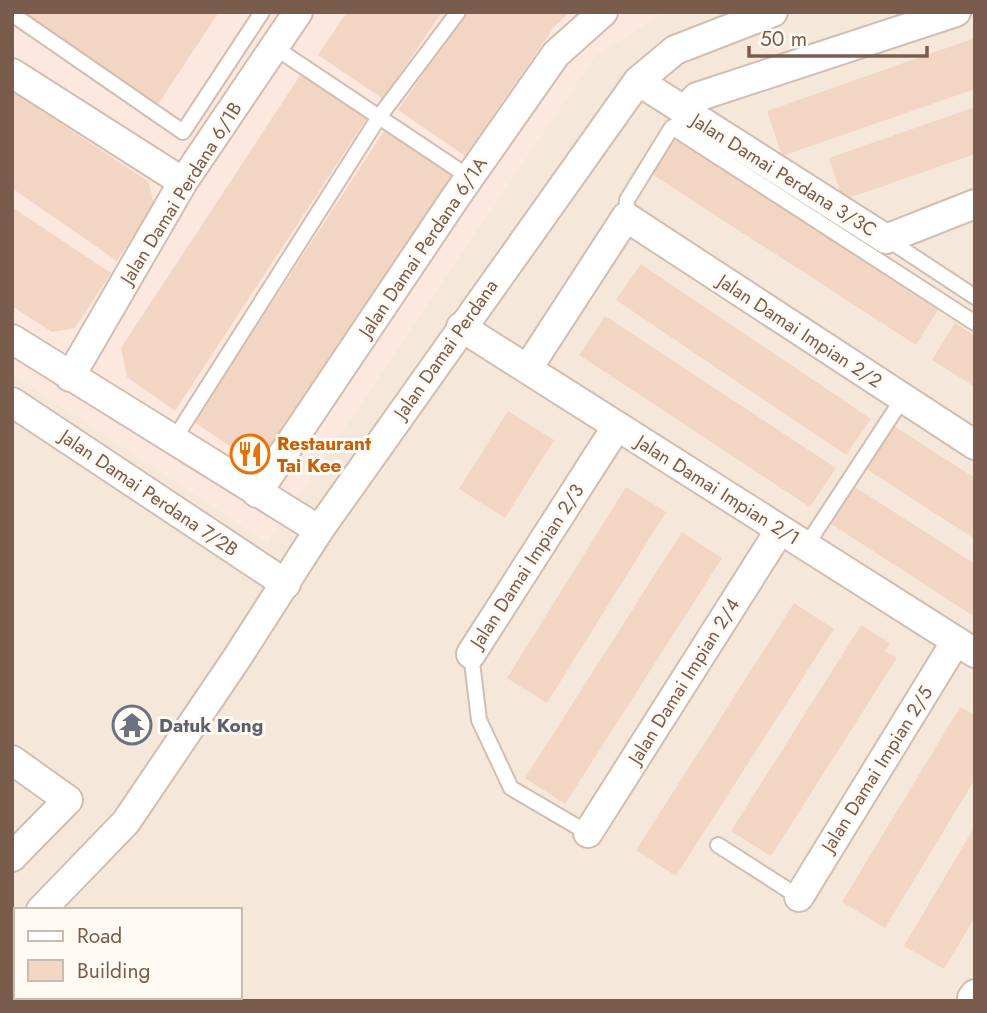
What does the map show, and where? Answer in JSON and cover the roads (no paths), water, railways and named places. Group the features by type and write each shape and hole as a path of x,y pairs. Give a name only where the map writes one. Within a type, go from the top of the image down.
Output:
{"street":[{"name":"Jalan Damai Perdana 6/1B","path":"70,377 183,181 298,12"},
{"name":"Jalan Damai Perdana 6/1A","path":"257,493 469,177 556,54 603,12"},
{"name":"Jalan Damai Perdana","path":"43,908 126,822 286,584 319,530 638,81 676,50 741,18 774,12"},
{"path":"683,111 697,97 956,12"},
{"path":"12,73 183,181"},
{"name":"Jalan Damai Perdana 3/3C","path":"638,81 886,239 975,204"},
{"path":"527,368 626,217"},
{"name":"Jalan Damai Impian 2/2","path":"626,217 975,445"},
{"name":"Jalan Damai Impian 2/1","path":"461,327 965,647"},
{"path":"12,339 319,530"},
{"name":"Jalan Damai Perdana 7/2B","path":"12,402 286,584"},
{"name":"Jalan Damai Impian 2/3","path":"471,654 617,426"},
{"name":"Jalan Damai Impian 2/4","path":"588,833 780,530"},
{"name":"Jalan Damai Impian 2/5","path":"799,897 965,647"},
{"path":"12,760 68,800 12,857"}],"lane":[{"path":"12,14 183,132 262,12"},
{"path":"173,441 379,117 458,12"},
{"path":"274,47 469,177"},
{"path":"626,217 627,200 672,127 975,323"},
{"path":"886,239 975,297"},
{"path":"806,546 903,398"},
{"name":"Jalan Damai Impian 2/3","path":"471,654 479,720 511,788 588,833"},
{"path":"718,845 799,897"}],"place":[{"name":"Restaurant Tai Kee","path":"250,454"},
{"name":"Datuk Kong","path":"132,725"}]}
